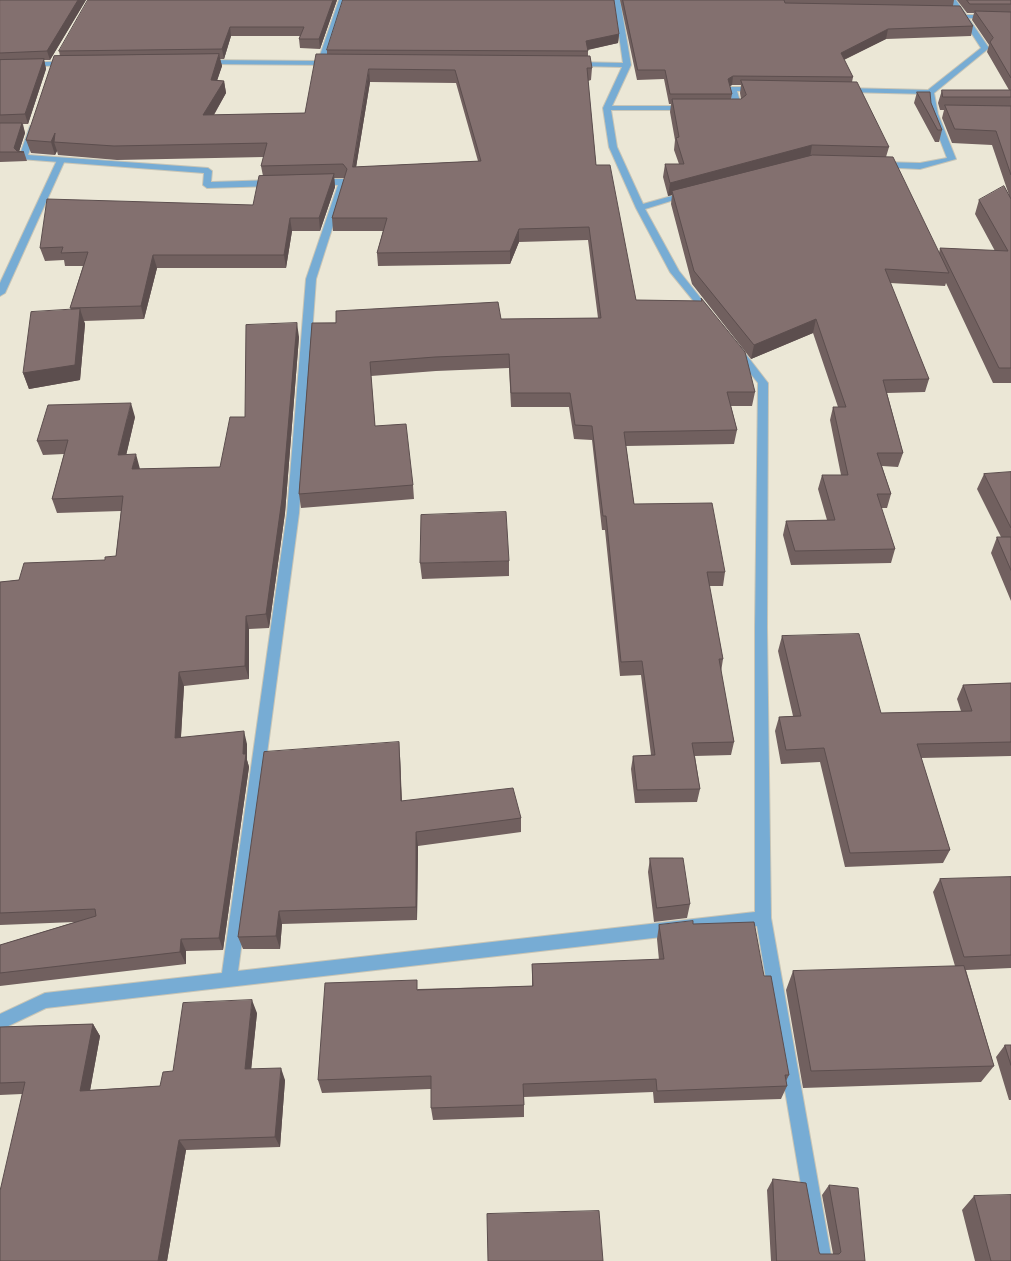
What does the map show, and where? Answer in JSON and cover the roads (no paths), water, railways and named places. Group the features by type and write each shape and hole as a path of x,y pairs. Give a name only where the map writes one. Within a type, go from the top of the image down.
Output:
{"street":[{"path":"321,62 342,0"},
{"path":"617,0 628,65 607,108 613,146 640,208 675,272 716,324"},
{"path":"841,90 930,92 985,48 953,0"},
{"path":"950,10 962,14 1011,17"},
{"path":"196,62 340,63"},
{"path":"0,66 72,63"},
{"path":"570,64 628,65"},
{"path":"720,108 738,108 732,89 762,89"},
{"path":"874,165 920,166 952,159 934,114 930,92"},
{"path":"607,108 692,108"},
{"path":"934,114 944,114"},
{"path":"31,125 23,157 208,171 207,185 285,183"},
{"path":"0,293 61,160"},
{"path":"229,979 293,513 311,279 343,182 304,183"},
{"path":"640,208 696,193"},
{"path":"728,338 763,383 761,627 763,918 823,1261"},
{"path":"0,1022 45,1000 763,918"}]}
